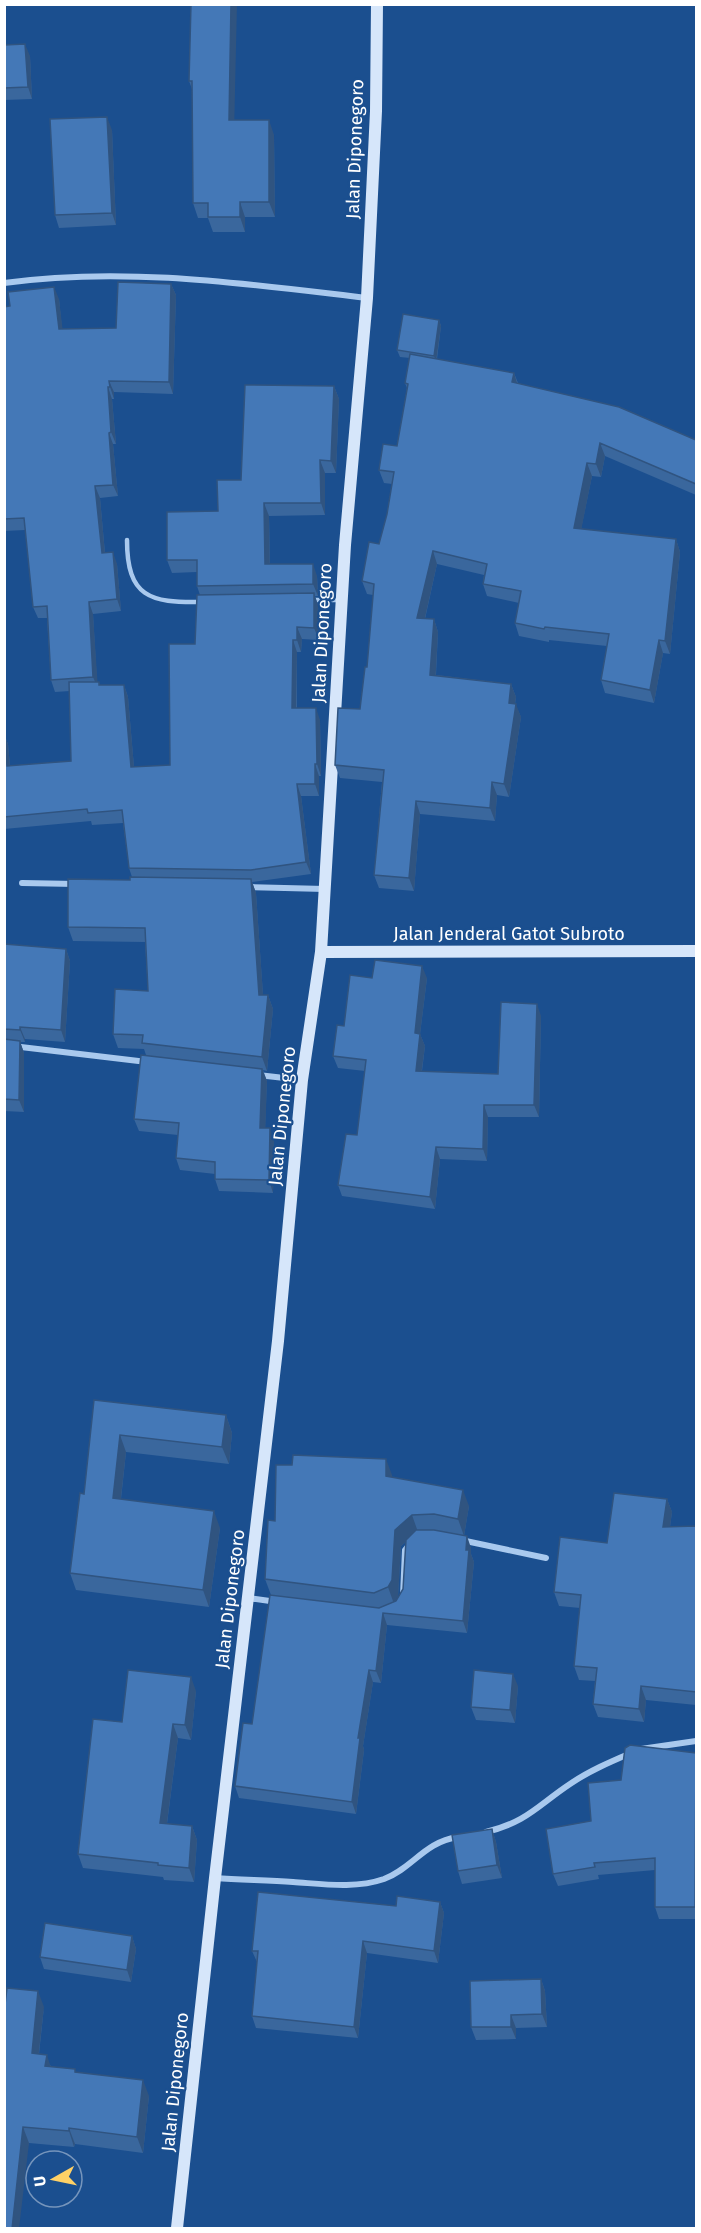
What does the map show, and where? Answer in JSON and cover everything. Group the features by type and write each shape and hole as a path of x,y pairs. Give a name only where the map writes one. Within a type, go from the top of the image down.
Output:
{"main road":[{"name":"Jalan Diponegoro","path":"177,2229 215,1878 278,1341 302,1080 321,952 342,600 367,298 376,111 377,4"},
{"name":"Jalan Jenderal Gatot Subroto","path":"321,952 696,951"}],"street":[{"path":"4,283 48,277 196,279 367,298"},
{"path":"22,883 80,884"},
{"path":"243,887 325,889"},
{"path":"4,1045 159,1063"},
{"path":"255,1075 302,1080"},
{"path":"398,1608 403,1598 405,1550 418,1537"},
{"path":"449,1538 546,1558"},
{"path":"248,1598 281,1602"},
{"path":"482,1833 523,1820 570,1784 609,1762 648,1747 696,1741"},
{"path":"215,1878 364,1884 399,1872 433,1845 464,1836"}],"lane":[{"path":"127,540 131,575 138,588 160,600 175,603 211,602"},
{"path":"306,600 342,600"}],"building":[{"path":"191,4 231,4 229,120 269,120 269,202 240,202 240,217 208,217 208,203 193,203 192,81 189,81"},
{"path":"25,44 28,87 4,88 4,45"},
{"path":"107,117 112,213 55,215 50,119"},
{"path":"118,282 171,284 169,382 109,381 111,432 109,433 113,485 95,486 102,553 113,552 117,599 89,602 93,677 51,680 47,606 33,607 24,518 4,519 4,307 10,306 8,292 54,287 59,329 116,328"},
{"path":"403,314 439,320 434,356 397,350"},
{"path":"410,354 514,373 512,382 619,407 696,440 696,484 600,443 596,464 587,463 574,528 676,539 665,641 659,640 650,690 601,680 609,634 545,627 544,629 515,623 521,591 483,584 487,564 433,551 417,618 434,619 430,675 511,684 509,703 516,704 504,784 492,782 490,808 416,801 409,878 374,875 384,770 335,765 338,708 360,709 365,667 367,667 374,584 362,581 369,542 379,544 387,514 394,472 379,470 383,444 397,446 408,384 405,383"},
{"path":"245,385 334,386 331,461 320,460 321,503 264,503 265,564 313,564 313,584 197,586 197,560 167,560 167,512 218,511 217,480 241,480"},
{"path":"314,593 314,628 297,627 297,640 293,640 292,708 316,708 315,784 297,784 306,862 251,870 129,868 122,810 88,813 87,809 4,817 4,738 7,766 71,761 69,682 124,685 131,767 170,765 169,644 195,644 197,595"},
{"path":"130,877 251,879 259,995 268,995 262,1057 142,1043 143,1035 113,1034 115,989 148,991 145,928 68,927 68,879 130,880"},
{"path":"4,944 66,949 61,1030 20,1027 20,1030 4,1029"},
{"path":"375,960 422,966 415,1033 420,1034 416,1071 498,1074 501,1002 537,1004 534,1105 484,1105 483,1149 436,1147 430,1197 338,1185 346,1134 357,1135 366,1060 333,1056 337,1025 344,1026 350,975 372,978"},
{"path":"4,1039 20,1041 19,1100 4,1099"},
{"path":"141,1055 262,1069 260,1128 270,1128 269,1180 215,1179 215,1162 176,1158 179,1123 134,1119"},
{"path":"94,1400 226,1415 222,1447 120,1435 113,1498 214,1511 203,1590 70,1573 80,1493 84,1494"},
{"path":"293,1455 386,1459 386,1476 463,1490 458,1519 434,1514 412,1515 395,1530 392,1580 388,1587 374,1593 265,1579 268,1520 275,1521 276,1465 292,1465"},
{"path":"614,1493 667,1499 663,1527 696,1526 696,1692 641,1686 639,1709 593,1704 597,1668 574,1666 581,1595 554,1592 560,1537 607,1543"},
{"path":"416,1530 434,1530 467,1536 466,1550 469,1550 463,1621 383,1613 376,1671 369,1670 358,1738 360,1738 352,1802 235,1786 243,1723 252,1724 270,1595 379,1608 396,1601 403,1589 406,1540"},
{"path":"128,1670 191,1677 185,1725 173,1724 160,1823 192,1826 189,1868 78,1854 93,1719 122,1722"},
{"path":"474,1670 513,1674 510,1710 471,1707"},
{"path":"630,1745 696,1753 695,1907 655,1907 655,1858 594,1863 595,1867 553,1874 546,1829 591,1821 588,1783 621,1780 625,1748"},
{"path":"492,1829 497,1865 458,1871 452,1835"},
{"path":"258,1892 396,1906 397,1896 440,1902 434,1951 363,1941 354,2027 252,2016 258,1951 252,1951"},
{"path":"45,1923 132,1936 127,1970 40,1957"},
{"path":"541,1979 542,2014 511,2015 511,2027 471,2027 470,1981"},
{"path":"7,1988 38,1991 32,2053 47,2055 45,2066 143,2080 137,2137 69,2128 69,2131 23,2127 12,2229 4,2229 4,2013"}]}
